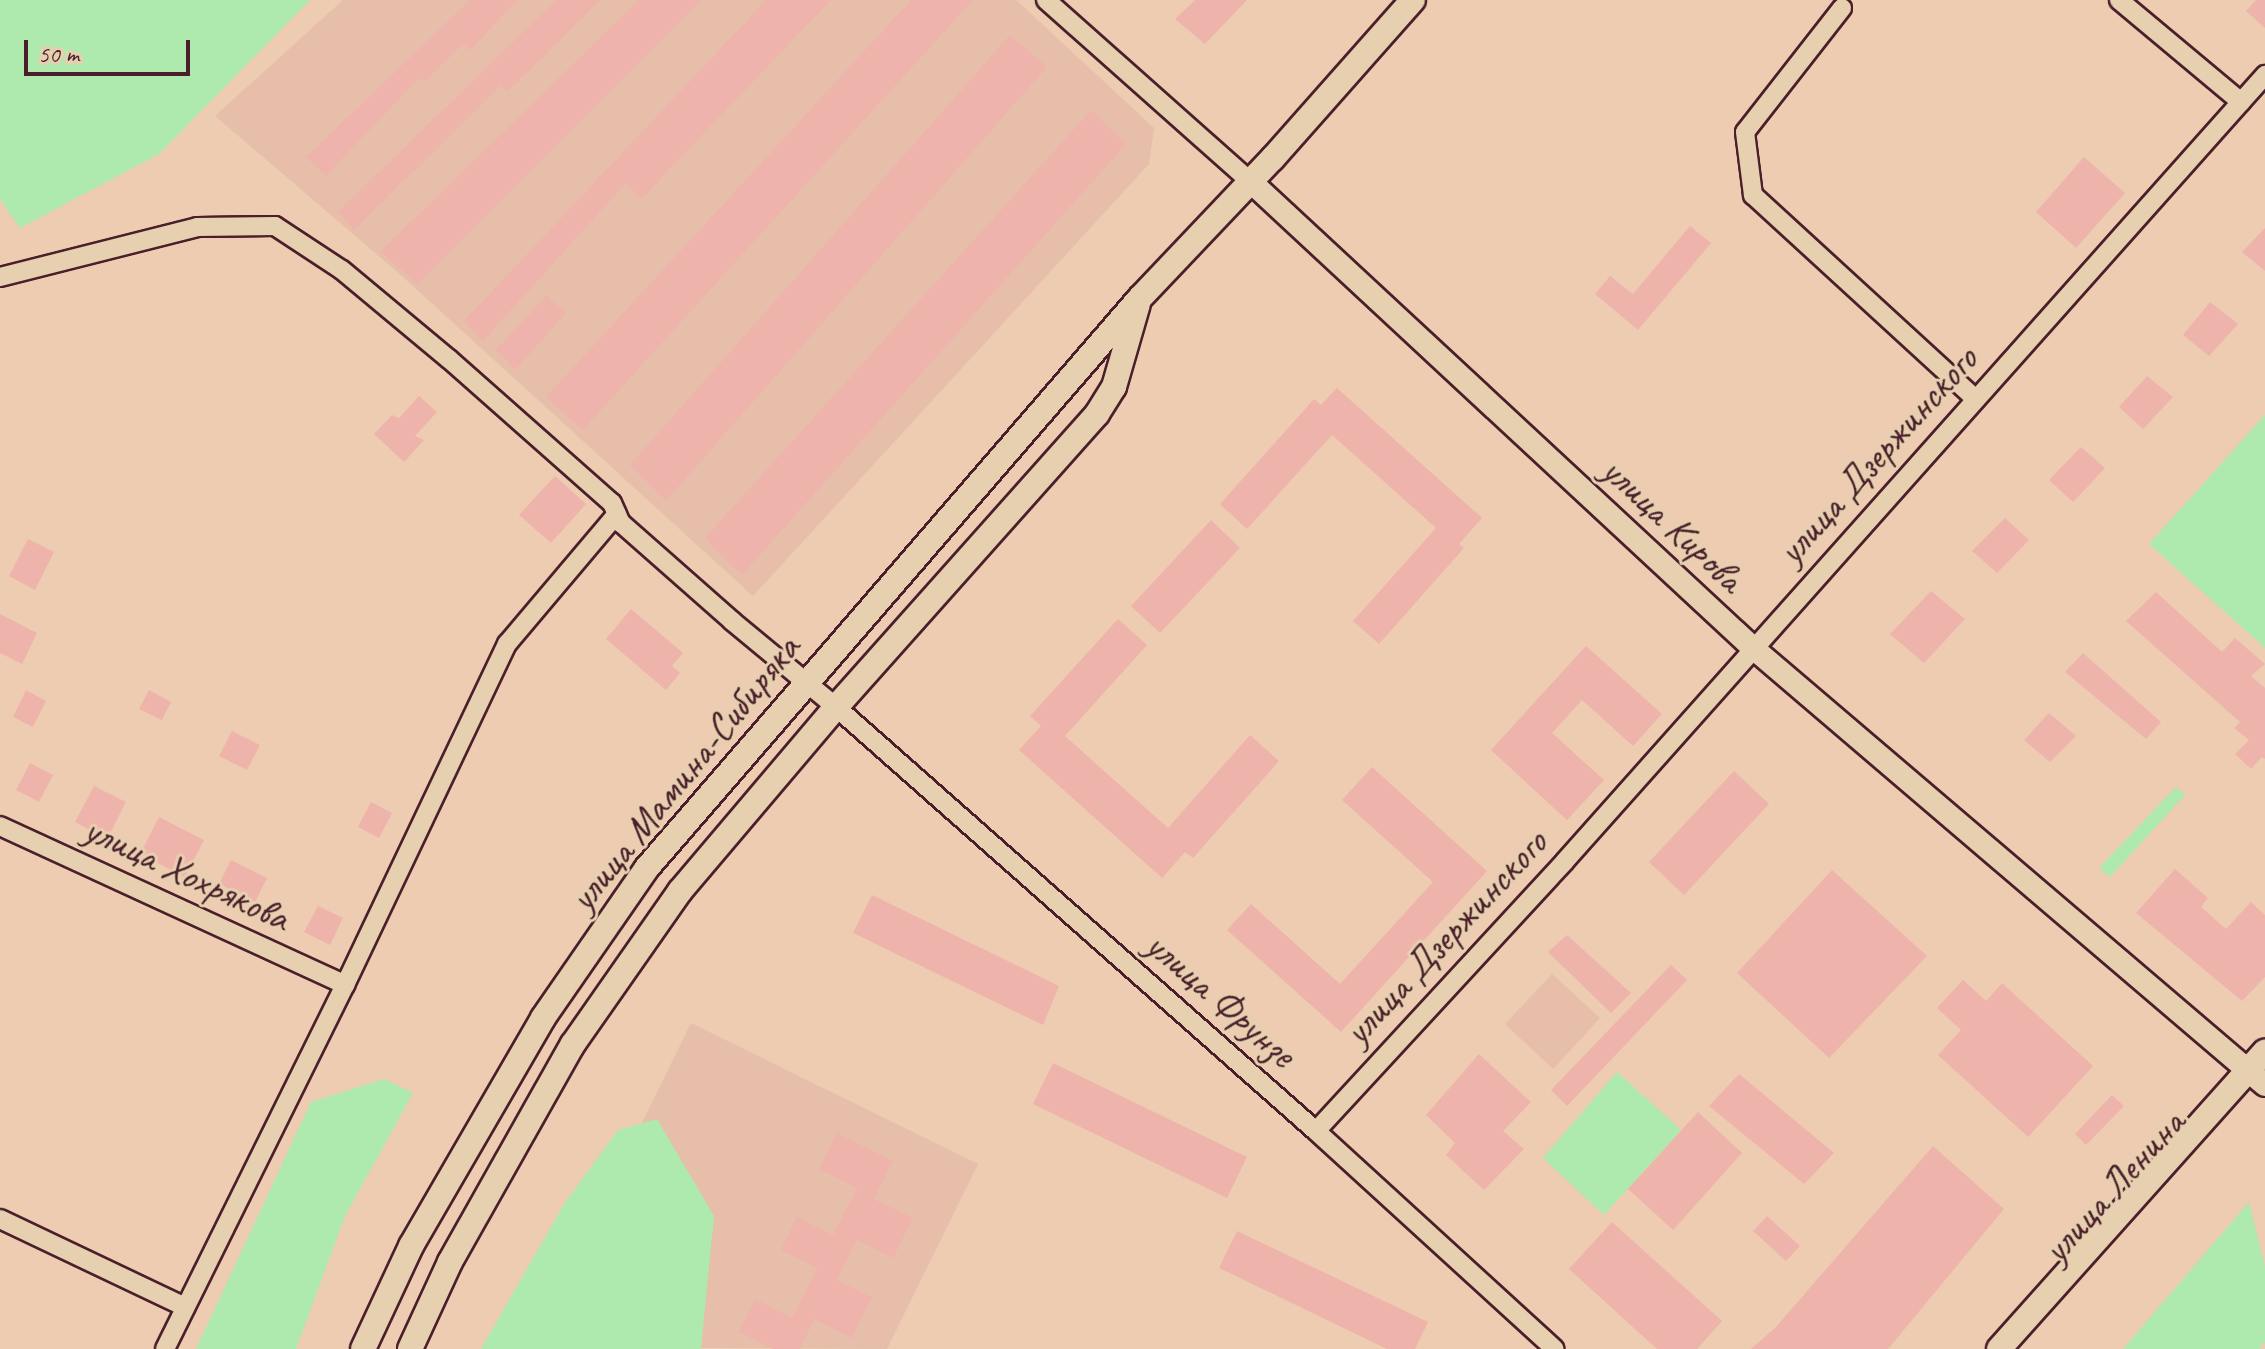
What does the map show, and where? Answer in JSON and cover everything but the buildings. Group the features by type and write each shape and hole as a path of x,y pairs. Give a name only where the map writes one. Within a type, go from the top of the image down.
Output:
{"main road":[{"name":"улица Мамина-Сибиряка","path":"363,1349 411,1246 543,1018 646,869 1140,298 1413,0"},
{"name":"улица Мамина-Сибиряка","path":"410,1349 450,1262 573,1044 680,891 836,707 1097,414 1114,387 1140,298"},
{"path":"1999,1349 2261,1072"},
{"name":"улица Ленина","path":"2018,1349 2261,1072"}],"street":[{"name":"улица Кирова","path":"1046,0 1249,180 1753,648 2261,1072"},
{"path":"2119,0 2241,102"},
{"path":"1841,3 1745,132 1753,195 1976,399"},
{"name":"улица Дзержинского","path":"1316,1131 1565,861 2265,75"},
{"name":"улица Фрунзе","path":"0,277 197,227 275,226 342,270 449,359 612,503 633,533 836,707 1316,1131 1555,1349"},
{"path":"165,1349 345,985 507,644 617,514"},
{"name":"улица Хохрякова","path":"0,826 345,985"},
{"path":"0,1219 185,1307"}],"shaded area":[{"path":"343,0 1016,0 1154,128 1149,164 753,596 401,275 215,116"},
{"path":"1552,974 1600,1018 1553,1069 1505,1024"},
{"path":"691,1023 978,1164 887,1349 532,1347"}],"green space":[{"path":"0,0 310,0 159,154 20,228 0,199"},
{"path":"2265,415 2265,648 2149,544"},
{"path":"2176,787 2185,795 2110,877 2099,868"},
{"path":"1617,1072 1681,1130 1604,1215 1543,1158"},
{"path":"384,1079 413,1093 345,1216 296,1349 196,1349 311,1102"},
{"path":"657,1119 714,1216 701,1349 481,1349 564,1204 618,1130"},
{"path":"2249,1202 2265,1267 2265,1342 2259,1349 2123,1349"}]}
